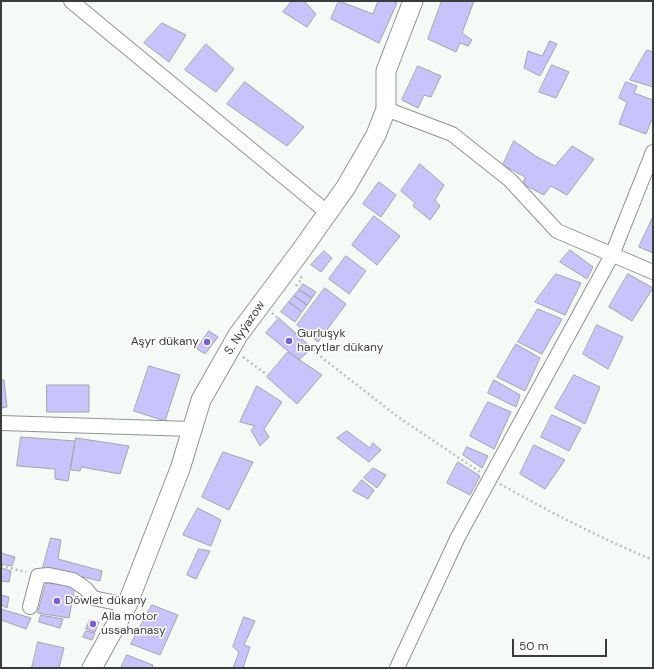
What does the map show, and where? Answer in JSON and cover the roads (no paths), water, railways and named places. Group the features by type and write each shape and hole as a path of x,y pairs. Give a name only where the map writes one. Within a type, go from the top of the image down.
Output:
{"street":[{"path":"71,1 328,213"},
{"name":"S. Nyýazow","path":"92,668 127,605 180,469 201,400 230,347 346,187 376,135 386,109 386,71 413,1"},
{"path":"386,109 452,134 510,180 557,231 653,272"},
{"path":"397,668 458,536 612,254 653,152"},
{"path":"1,423 192,429"},
{"path":"30,607 38,576 49,575 73,580 86,589 93,598 127,605"}],"place":[{"name":"Gurluşyk harytlar dükany","path":"289,341"},
{"name":"Aşyr dükany","path":"207,342"},
{"name":"Döwlet dükany","path":"57,601"},
{"name":"Alla motor ussahanasy","path":"93,624"}]}
